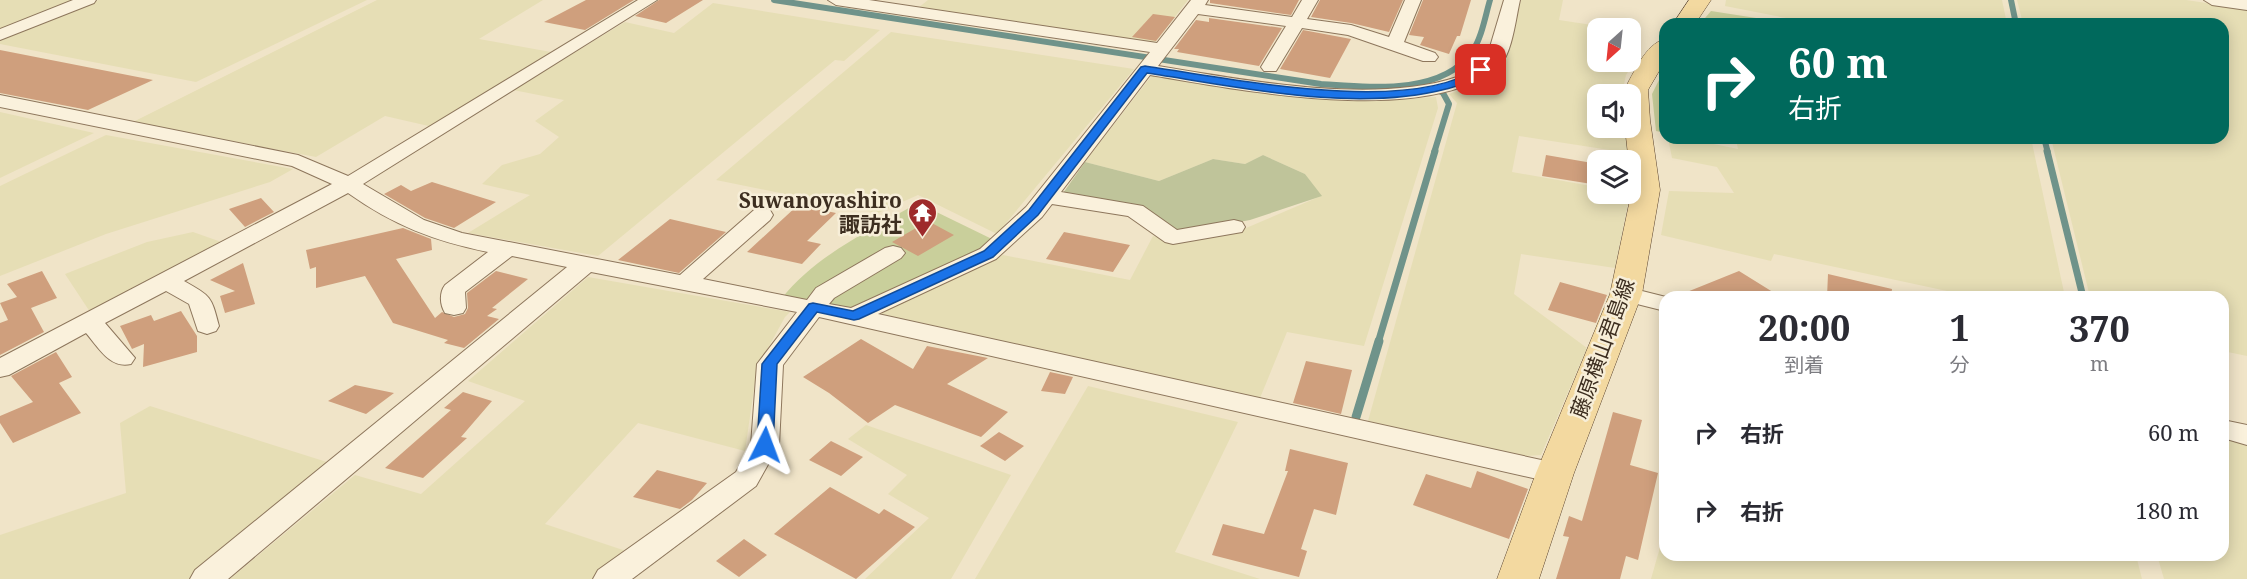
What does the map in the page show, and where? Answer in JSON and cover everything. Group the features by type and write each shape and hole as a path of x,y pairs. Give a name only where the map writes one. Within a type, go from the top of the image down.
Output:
{"main road":[{"path":"1688,18 1701,0"},
{"name":"藤原横山君島線","path":"1518,579 1555,473 1626,294 1646,190 1637,120 1636,90 1659,53"}],"street":[{"path":"0,35 88,0"},
{"path":"0,369 349,184 648,0"},
{"path":"836,0 1155,57 1295,92 1371,95 1419,93 1468,80 1495,60 1512,0"},
{"path":"1270,67 1310,0"},
{"path":"1394,44 1413,0"},
{"path":"2212,0 2247,5"},
{"path":"854,316 988,254 1034,212 1197,4 1297,23 1351,30 1429,57"},
{"path":"0,101 298,161 349,184 376,203 416,225 457,239 813,307 1555,473"},
{"path":"1045,196 1135,211 1173,237 1234,227"},
{"path":"685,283 762,215"},
{"path":"454,308 453,290 507,249"},
{"path":"609,579 746,479 765,445 770,364 825,293 893,254"},
{"path":"206,579 586,264"},
{"path":"167,281 200,300 207,326"},
{"path":"1626,294 1659,302"},
{"path":"90,322 122,358"},
{"path":"2229,430 2247,435"}],"shaded area":[{"path":"0,0 81,0 0,32"},
{"path":"99,0 367,0 196,82 0,44 0,40"},
{"path":"377,0 543,0 479,39 551,52 433,127 385,116 316,157 133,122"},
{"path":"928,0 1188,0 1153,45 918,8"},
{"path":"1521,0 1563,0 1559,20 1587,24 1587,72 1628,72 1624,84 1587,84 1587,138 1627,138 1629,150 1610,150 1519,136 1512,172 1587,185 1587,204 1628,204 1615,268 1521,254 1514,294 1587,348 1541,455 1526,456 1368,421 1457,103 1449,94 1483,81 1505,64"},
{"path":"1726,0 2002,0 2006,18 1786,18 1725,6"},
{"path":"2017,0 2186,0 2247,9 2247,356 2229,352 2229,291 2089,291 2052,144 2229,144 2229,18 2022,18"},
{"path":"713,3 880,30 844,61 835,60 598,256 468,233 530,195 482,184 502,165 540,154 559,137 535,121 564,100 513,90 625,22 674,33"},
{"path":"891,32 1134,69 997,234 918,195 878,213 716,180"},
{"path":"1153,74 1311,98 1353,101 1436,97 1438,108 1364,346 1287,332 1260,398 878,313 1003,255 1130,280 1153,236 1177,242 1239,231 1321,196 1305,174 1263,155 1245,164 1213,159 1159,181 1085,162"},
{"path":"0,112 94,133 0,178"},
{"path":"106,135 293,169 270,182 106,234 0,276 0,186"},
{"path":"1669,144 1713,144 1738,149 1737,144 2032,144 2064,291 1947,291 1774,254 1771,261 1661,235 1669,191 1734,193 1717,167 1672,158"},
{"path":"193,232 227,244 92,315 65,274 147,242"},
{"path":"588,277 790,312 757,368 745,451 638,423 545,524 629,552 592,579 230,579 355,475 421,494 525,401 468,381"},
{"path":"1088,386 1238,422 1175,552 1260,579 975,579"},
{"path":"150,406 330,463 189,579 0,579 0,535 126,493 120,423"},
{"path":"866,425 1011,475 951,579 865,579 929,518 888,494 907,475 848,439"},
{"path":"2229,436 2247,440 2247,579 2164,579 2159,561 2229,561"},
{"path":"1659,551 1659,561 2138,561 2142,579 1651,579"}],"green space":[{"path":"1711,11 1756,18 1705,18"},
{"path":"1659,80 1659,132 1656,131 1652,94"},
{"path":"1263,155 1305,174 1322,196 1250,220 1175,234 1139,207 1061,196 1085,162 1159,181 1213,159 1245,164"},
{"path":"918,203 996,241 854,313 782,298 811,269 828,256"}],"building":[{"path":"586,0 634,0 585,30 544,22"},
{"path":"659,0 703,0 666,23 635,16"},
{"path":"1210,0 1299,0 1291,15 1210,3"},
{"path":"1320,0 1403,0 1389,32 1311,17"},
{"path":"1423,0 1471,0 1460,36 1457,36 1449,54 1420,45 1424,37 1409,35"},
{"path":"1153,14 1175,17 1156,41 1132,37"},
{"path":"1209,18 1282,28 1259,66 1177,52 1179,49 1174,49 1196,20 1209,22"},
{"path":"1303,30 1351,39 1330,78 1280,69"},
{"path":"0,50 153,80 88,110 0,93"},
{"path":"1546,155 1587,162 1587,183 1542,176"},
{"path":"432,182 496,202 454,228 425,218 384,194 401,185 411,191"},
{"path":"261,198 274,212 245,227 229,209"},
{"path":"798,205 836,213 807,241 821,244 802,264 747,252"},
{"path":"670,219 726,232 679,273 618,260"},
{"name":"Suwanoyashiro 諏訪社","path":"928,221 954,235 918,256 892,242"},
{"path":"403,228 431,239 432,250 396,259 435,318 442,312 454,317 465,314 468,308 467,293 496,271 528,279 492,308 497,309 487,316 499,319 464,348 444,343 448,340 393,323 365,276 316,288 316,267 310,269 306,250"},
{"path":"1064,232 1130,245 1113,272 1046,259"},
{"path":"243,263 255,304 225,313 220,296 235,291 210,280"},
{"path":"42,271 57,298 31,308 44,332 0,355 0,323 8,320 0,303 17,297 7,284"},
{"path":"1739,271 1771,291 1689,291"},
{"path":"1828,274 1892,289 1892,291 1827,291"},
{"path":"1560,282 1607,295 1596,323 1548,310"},
{"path":"181,311 197,336 197,352 143,367 144,344 132,349 120,326 151,315 154,321"},
{"path":"861,339 913,369 927,346 988,358 947,384 1008,412 981,437 895,405 868,423 829,393 803,377"},
{"path":"56,352 72,377 59,383 81,413 13,443 0,423 0,416 33,402 11,376"},
{"path":"1306,361 1352,370 1341,414 1293,403"},
{"path":"1050,372 1073,377 1065,394 1041,391"},
{"path":"355,385 394,393 366,414 328,401"},
{"path":"463,392 492,401 461,437 467,438 423,478 385,468 451,410 444,408"},
{"path":"1613,412 1642,420 1630,465 1658,473 1638,560 1626,556 1620,579 1556,579 1569,537 1563,536 1569,516 1582,521"},
{"path":"999,432 1024,446 1005,461 980,446"},
{"path":"831,441 863,457 841,476 809,460"},
{"path":"1290,449 1348,463 1336,515 1314,509 1301,549 1307,551 1299,577 1212,555 1223,524 1264,534 1288,471 1285,471"},
{"path":"657,470 707,483 692,500 680,509 633,497"},
{"path":"1477,471 1528,489 1509,539 1413,505 1426,474 1471,488"},
{"path":"830,487 879,514 884,509 915,527 856,579 774,534"},
{"path":"744,539 767,555 739,577 716,561"}],"waterway":[{"path":"774,0 1321,84 1381,87 1423,82 1442,76 1459,66 1475,46 1490,0"},
{"path":"2011,0 2015,18"},
{"path":"1434,88 1443,93 1449,104 1434,153"},
{"path":"2046,144 2048,153"},
{"path":"1378,343 1435,151"},
{"path":"2047,151 2082,291"},
{"path":"1356,417 1379,341"}],"place":[{"name":"Suwanoyashiro 諏訪社","path":"923,238"}],"route":[{"path":"765,445 770,364 813,307 854,316 988,254 1034,212 1145,69 1295,92 1371,95 1419,93 1468,80 1481,70"}]}
